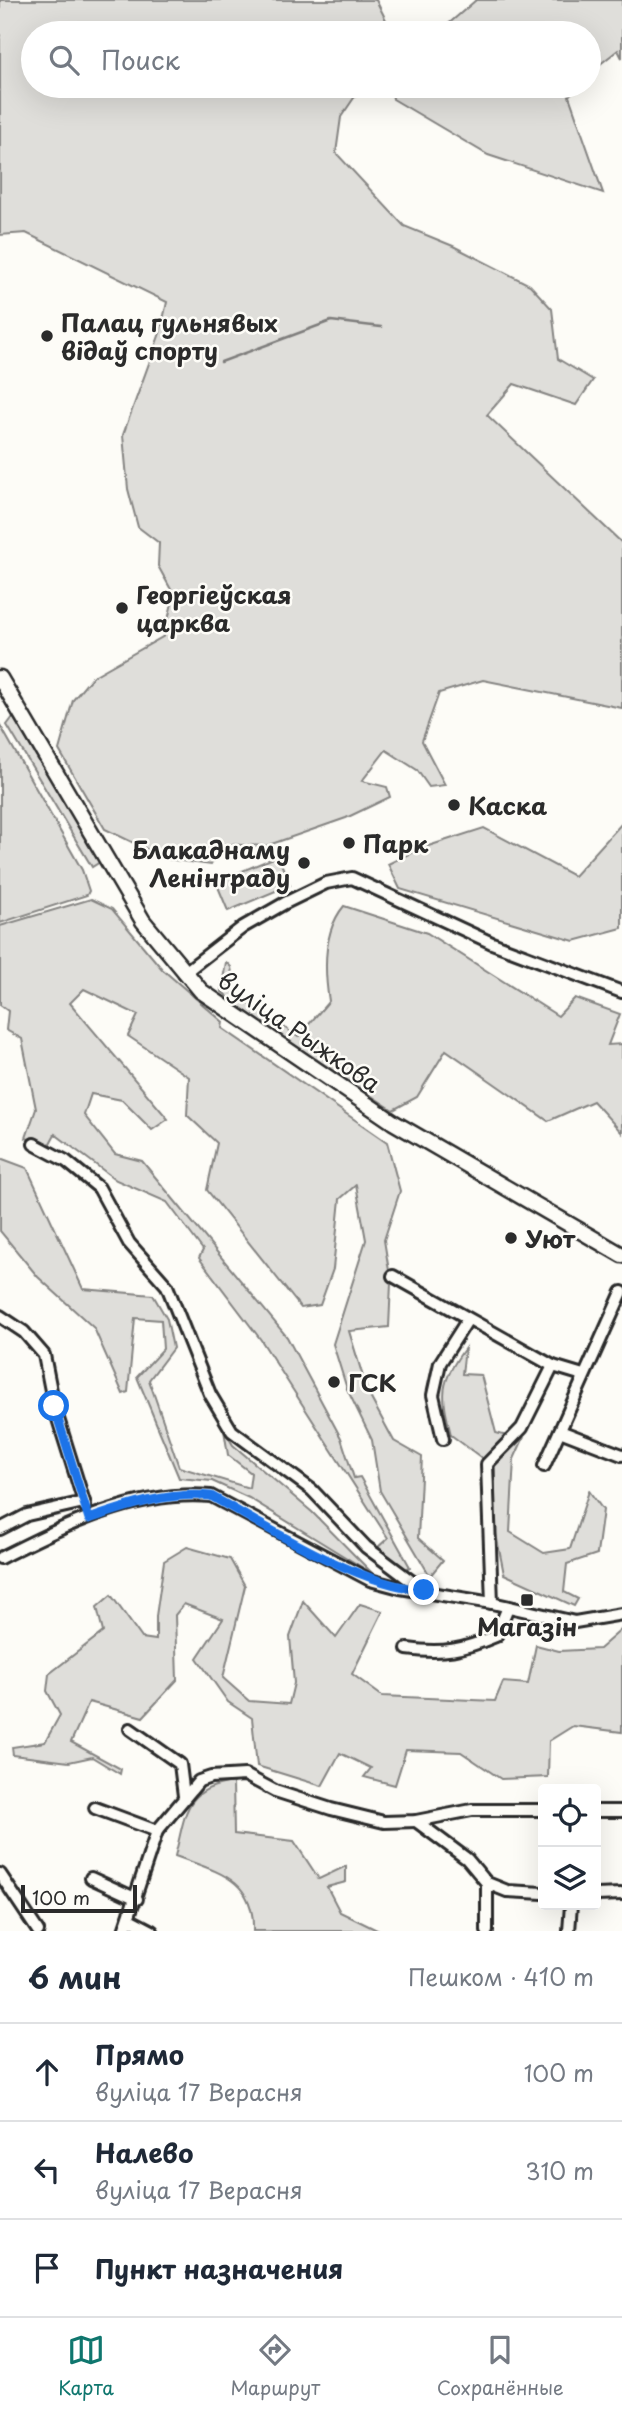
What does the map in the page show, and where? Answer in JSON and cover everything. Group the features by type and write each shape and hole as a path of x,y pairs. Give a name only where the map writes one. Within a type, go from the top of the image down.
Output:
{"main road":[{"name":"вуліца Рыжкова","path":"0,678 6,695 143,921 184,973 219,1004 393,1122 622,1255"}],"street":[{"path":"184,973 243,927 285,903 326,883 352,878 492,943 622,992"},
{"path":"34,1143 66,1161 99,1188 129,1243 167,1286 210,1394 232,1431 312,1490 366,1547 424,1590"},
{"path":"393,1276 553,1366 583,1375"},
{"path":"544,1466 622,1292"},
{"path":"0,1316 24,1332 44,1355 54,1406 89,1519"},
{"path":"443,1439 433,1395 440,1363 468,1319"},
{"path":"492,1603 487,1464 522,1428 553,1366"},
{"path":"559,1431 622,1455"},
{"path":"0,1558 89,1519 145,1500 184,1493 211,1496 370,1580 575,1622 622,1614"},
{"path":"0,1529 26,1515 84,1502"},
{"path":"407,1650 433,1653 465,1649 496,1636 508,1607"},
{"path":"130,1729 180,1764 184,1796"},
{"path":"124,1931 137,1899 157,1831 199,1781 245,1775 275,1791 331,1810 384,1822 416,1821 472,1810 538,1810"},
{"path":"95,1808 157,1831"},
{"path":"601,1811 622,1811"},
{"path":"416,1821 467,1859 487,1883 507,1891 538,1893"},
{"path":"0,1874 38,1931"},
{"path":"91,1878 137,1899"},
{"path":"486,1931 487,1883"},
{"path":"601,1895 622,1894"},
{"path":"569,1931 571,1910"},
{"path":"129,1919 152,1931"}],"shaded area":[{"path":"0,0 376,0 386,21 21,21 21,98 354,98 341,117 336,153 404,226 453,246 530,285 552,309 558,359 593,380 576,405 514,384 487,415 622,543 622,708 483,680 439,693 422,741 445,785 429,787 417,770 386,750 362,781 387,787 390,797 346,818 266,846 222,844 211,865 167,859 105,829 59,750 73,700 92,677 164,636 174,595 158,566 159,543 138,527 128,489 123,435 160,333 167,302 26,233 0,235"},
{"path":"476,0 622,0 622,58 618,50 601,63 601,21 452,21"},
{"path":"570,98 603,193 488,155 393,99"},
{"path":"13,717 100,862 92,867 7,725"},
{"path":"0,725 82,870 89,891 87,895 0,923"},
{"path":"622,823 622,928 574,941 400,889 388,864 419,849 484,828 574,876"},
{"path":"278,856 290,885 228,911 216,882"},
{"path":"91,899 112,909 162,969 223,1022 222,1028 387,1142 400,1191 384,1240 391,1283 389,1327 349,1331 368,1393 394,1441 422,1457 418,1538 443,1560 430,1576 380,1491 372,1440 347,1389 333,1344 366,1240 356,1185 340,1199 333,1269 320,1305 301,1308 207,1190 217,1143 187,1115 189,1077 128,1036 138,1015 84,989 70,1003 168,1119 152,1130 122,1100 91,1094 84,1115 115,1154 142,1161 287,1337 341,1438 354,1478 360,1477 410,1567 405,1569 376,1549 388,1538 261,1340 199,1258 203,1250 167,1202 116,1180 55,1134 48,1147 26,1138 36,1109 22,1039 6,1030 8,1011 0,1005 0,926"},
{"path":"344,906 427,933 558,1016 575,998 620,1014 608,1045 622,1044 622,1133 593,1101 548,1121 446,1050 417,1097 393,1110 254,1019 221,991 226,962 231,967 235,993 298,1037 329,1001 327,951 332,927"},
{"path":"0,1158 27,1168 83,1289 153,1295 167,1319 173,1348 149,1380 179,1467 249,1488 251,1473 228,1455 224,1430 233,1445 312,1512 373,1574 249,1498 212,1481 179,1478 137,1377 163,1349 161,1320 135,1318 128,1392 123,1394 94,1328 38,1277 0,1231"},
{"path":"465,1348 462,1374 481,1375 496,1433 507,1436 483,1459 451,1435 445,1409 444,1389 450,1371"},
{"path":"524,1437 514,1459 510,1532 544,1553 570,1549 589,1491 603,1510 597,1554 567,1564 564,1592 578,1599 574,1606 504,1574 495,1529 495,1465"},
{"path":"187,1547 230,1559 245,1586 223,1678 249,1701 289,1704 294,1683 290,1637 303,1601 336,1638 360,1604 383,1611 352,1674 382,1696 495,1701 503,1682 528,1684 536,1645 559,1651 599,1649 622,1629 622,1732 573,1726 549,1741 548,1777 501,1779 461,1752 406,1750 395,1785 364,1777 371,1768 340,1753 322,1786 257,1766 252,1718 228,1702 197,1658 223,1619 184,1604 175,1615 177,1680 143,1717 89,1702 71,1742 121,1769 120,1774 92,1757 69,1762 13,1755 12,1747 45,1742 60,1715 47,1691 49,1674 103,1632 97,1607 111,1595 142,1638 156,1640 156,1616 164,1561"},
{"path":"233,1782 234,1834 294,1841 319,1879 346,1866 346,1882 327,1887 340,1912 379,1931 253,1931 248,1899 240,1888 219,1873 175,1856 185,1816 196,1797 217,1785"}],"waterway":[{"path":"221,362 331,321 381,327"}],"place":[{"name":"Палац гульнявых відаў спорту","path":"47,336"},
{"name":"Георгіеўская царква","path":"122,608"},
{"name":"Каска","path":"454,805"},
{"name":"Парк","path":"349,843"},
{"name":"Блакаднаму Ленінграду","path":"304,863"},
{"name":"Уют","path":"511,1238"},
{"name":"ГСК","path":"334,1382"},
{"name":"Магазін","path":"527,1600"}],"route":[{"path":"54,1406 89,1519 145,1500 184,1493 211,1496 370,1580 400,1588 424,1590"}]}
